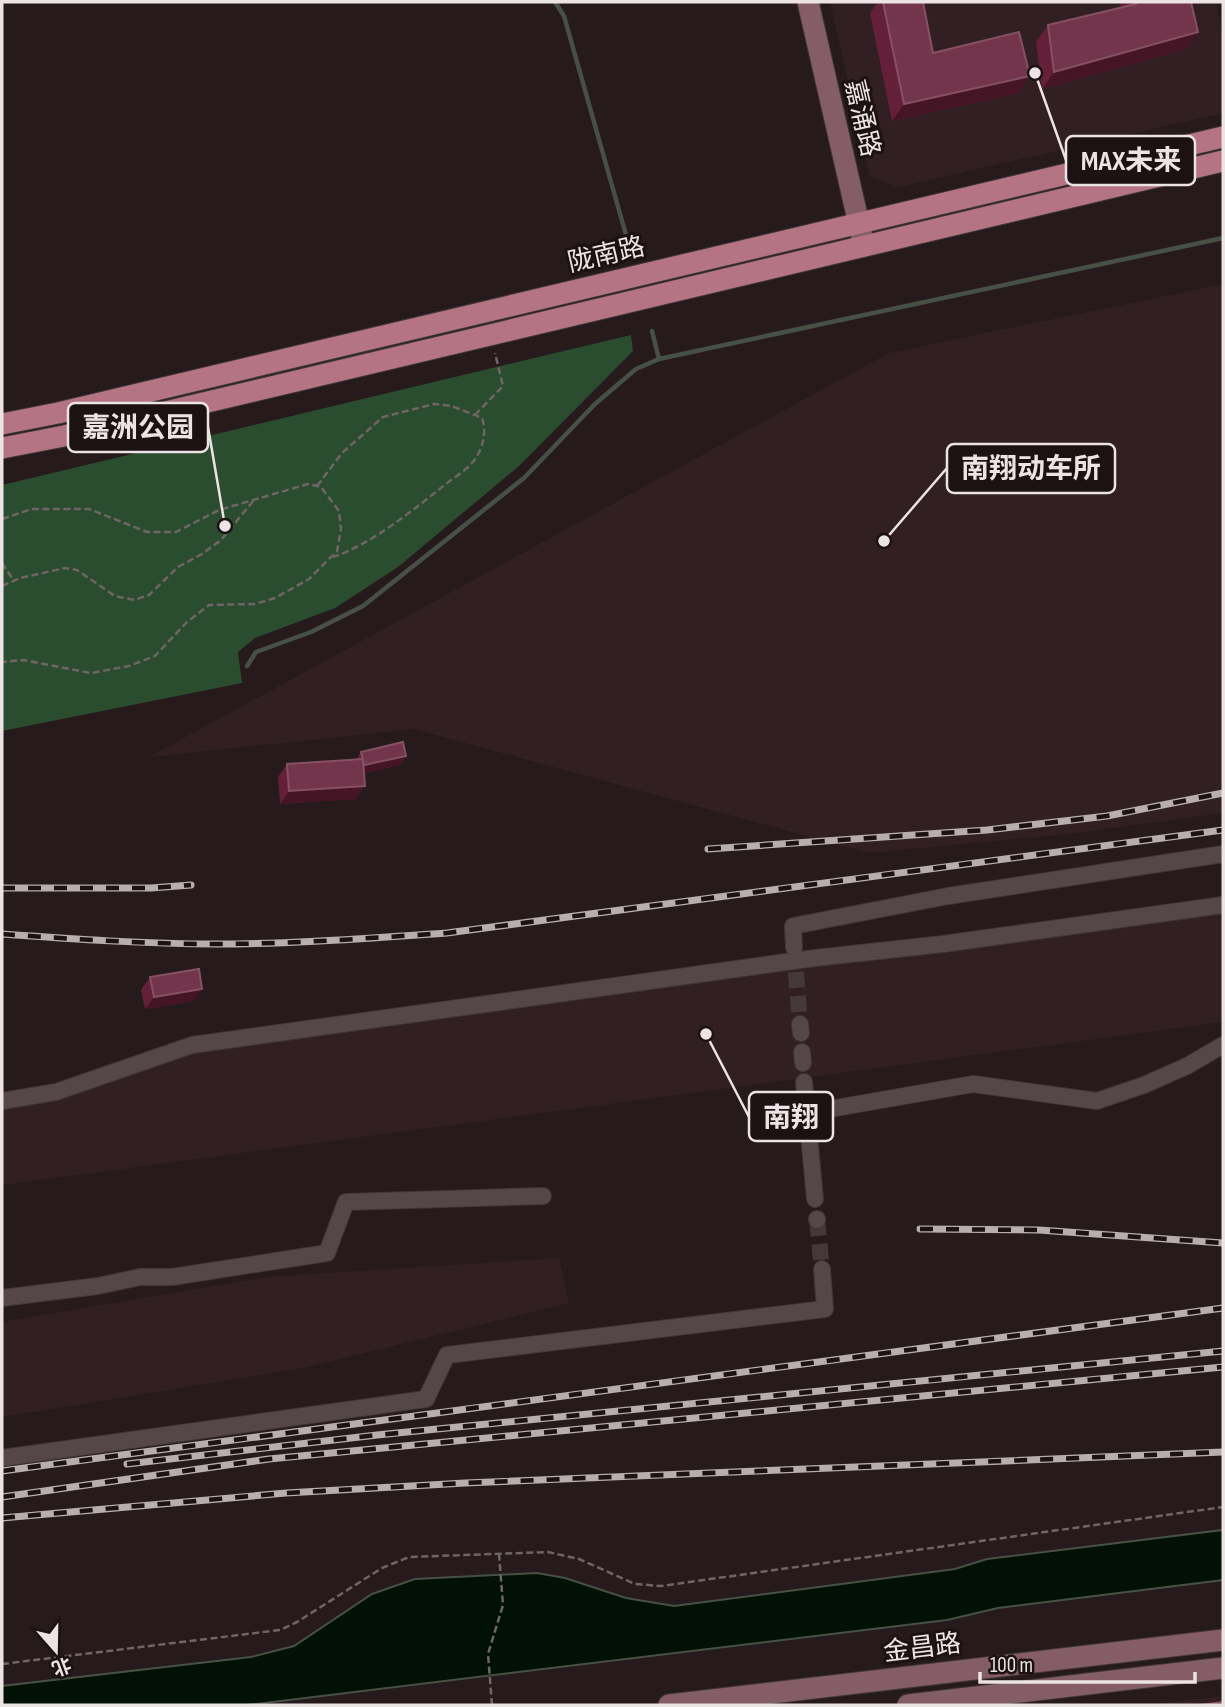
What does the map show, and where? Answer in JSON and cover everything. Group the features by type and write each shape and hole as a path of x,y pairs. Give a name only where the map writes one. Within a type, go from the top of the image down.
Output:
{"main road":[{"name":"嘉涌路","path":"808,2 864,246"},
{"name":"陇南路","path":"2,424 71,410 1223,137"},
{"name":"陇南路","path":"2,448 64,436 1223,161"},
{"name":"金昌路","path":"669,1705 1223,1640"},
{"path":"908,1705 1223,1668"}],"street":[{"path":"794,948 793,926 948,896 1223,854"},
{"path":"2,1101 56,1092 192,1045 815,958 943,944 1223,905"},
{"path":"807,1113 973,1084 1097,1101 1144,1086 1223,1045"},
{"path":"804,1082 815,1199"},
{"path":"2,1298 98,1286 140,1277 172,1277 327,1253 346,1202 542,1196"},
{"path":"2,1458 426,1399 447,1355 825,1309 822,1269"}],"path":[{"path":"475,415 503,386 491,334"},
{"path":"317,486 341,453 383,417 434,404 452,406 482,418 486,430 481,448 472,463 423,502 351,551 331,558"},
{"path":"2,519 32,509 89,509 147,532 176,532 219,510 307,484 321,487 339,510 341,529 337,551 309,579 275,598 255,604 209,605 187,622 155,656 128,666 92,673 23,660 2,662"},
{"path":"2,586 15,580 65,568 77,570 115,596 134,600 149,595 178,567 221,540 254,500"},
{"path":"2,563 15,580"},
{"path":"2,1664 280,1630 382,1568 409,1557 548,1552 566,1554 635,1584 661,1586 1223,1507"},
{"path":"492,1705 488,1654 503,1605 499,1554"}],"shaded area":[{"path":"830,2 1216,2 1223,33 1223,113 899,187 870,177"},
{"path":"1223,284 1223,813 1068,834 869,853 414,729 149,757 889,353"},
{"path":"1223,904 1223,1022 2,1185 2,1105 179,1047"},
{"path":"559,1258 569,1303 303,1368 2,1417 2,1322 267,1277"},
{"path":"1223,1530 1223,1580 998,1608 947,1620 247,1705 2,1705 2,1686 251,1657 294,1646 372,1594 415,1579 537,1573 565,1578 626,1598 674,1606 955,1569 987,1559"},
{"path":"1223,1696 1223,1705 1148,1705"}],"green space":[{"path":"631,335 633,351 519,466 398,567 335,608 255,638 238,652 242,683 2,731 2,485"}],"building":[{"path":"883,2 923,2 933,53 1019,32 1030,76 904,104"},
{"path":"1135,2 1191,2 1198,32 1054,72 1048,25 1136,4"},
{"path":"403,742 406,756 364,765 361,752"},
{"path":"363,759 365,786 289,791 287,764"},
{"path":"199,969 202,989 154,997 150,977"},
{"path":"1223,1702 1223,1705 1201,1705"}],"waterway":[{"path":"555,2 564,16 628,242"},
{"path":"652,331 659,359 1223,238"},
{"path":"247,666 256,652 311,632 363,606 524,478 595,404 636,369 659,359"}],"tunnel":[{"path":"794,948 800,1024"},
{"path":"817,1220 822,1269"}],"railway":[{"path":"708,849 987,830 1107,816 1223,793"},
{"path":"2,934 216,944 303,942 447,933 1223,830"},
{"path":"2,888 151,888 191,885"},
{"path":"920,1229 1039,1230 1223,1243"},
{"path":"2,1471 1223,1308"},
{"path":"127,1464 377,1435 1223,1351"},
{"path":"2,1497 269,1459 1223,1367"},
{"path":"2,1518 286,1493 465,1483 1223,1452"}],"place":[{"name":"MAX未来","path":"1035,73"},
{"name":"嘉洲公园","path":"225,526"},
{"name":"南翔动车所","path":"884,541"},
{"name":"南翔","path":"706,1034"}]}
